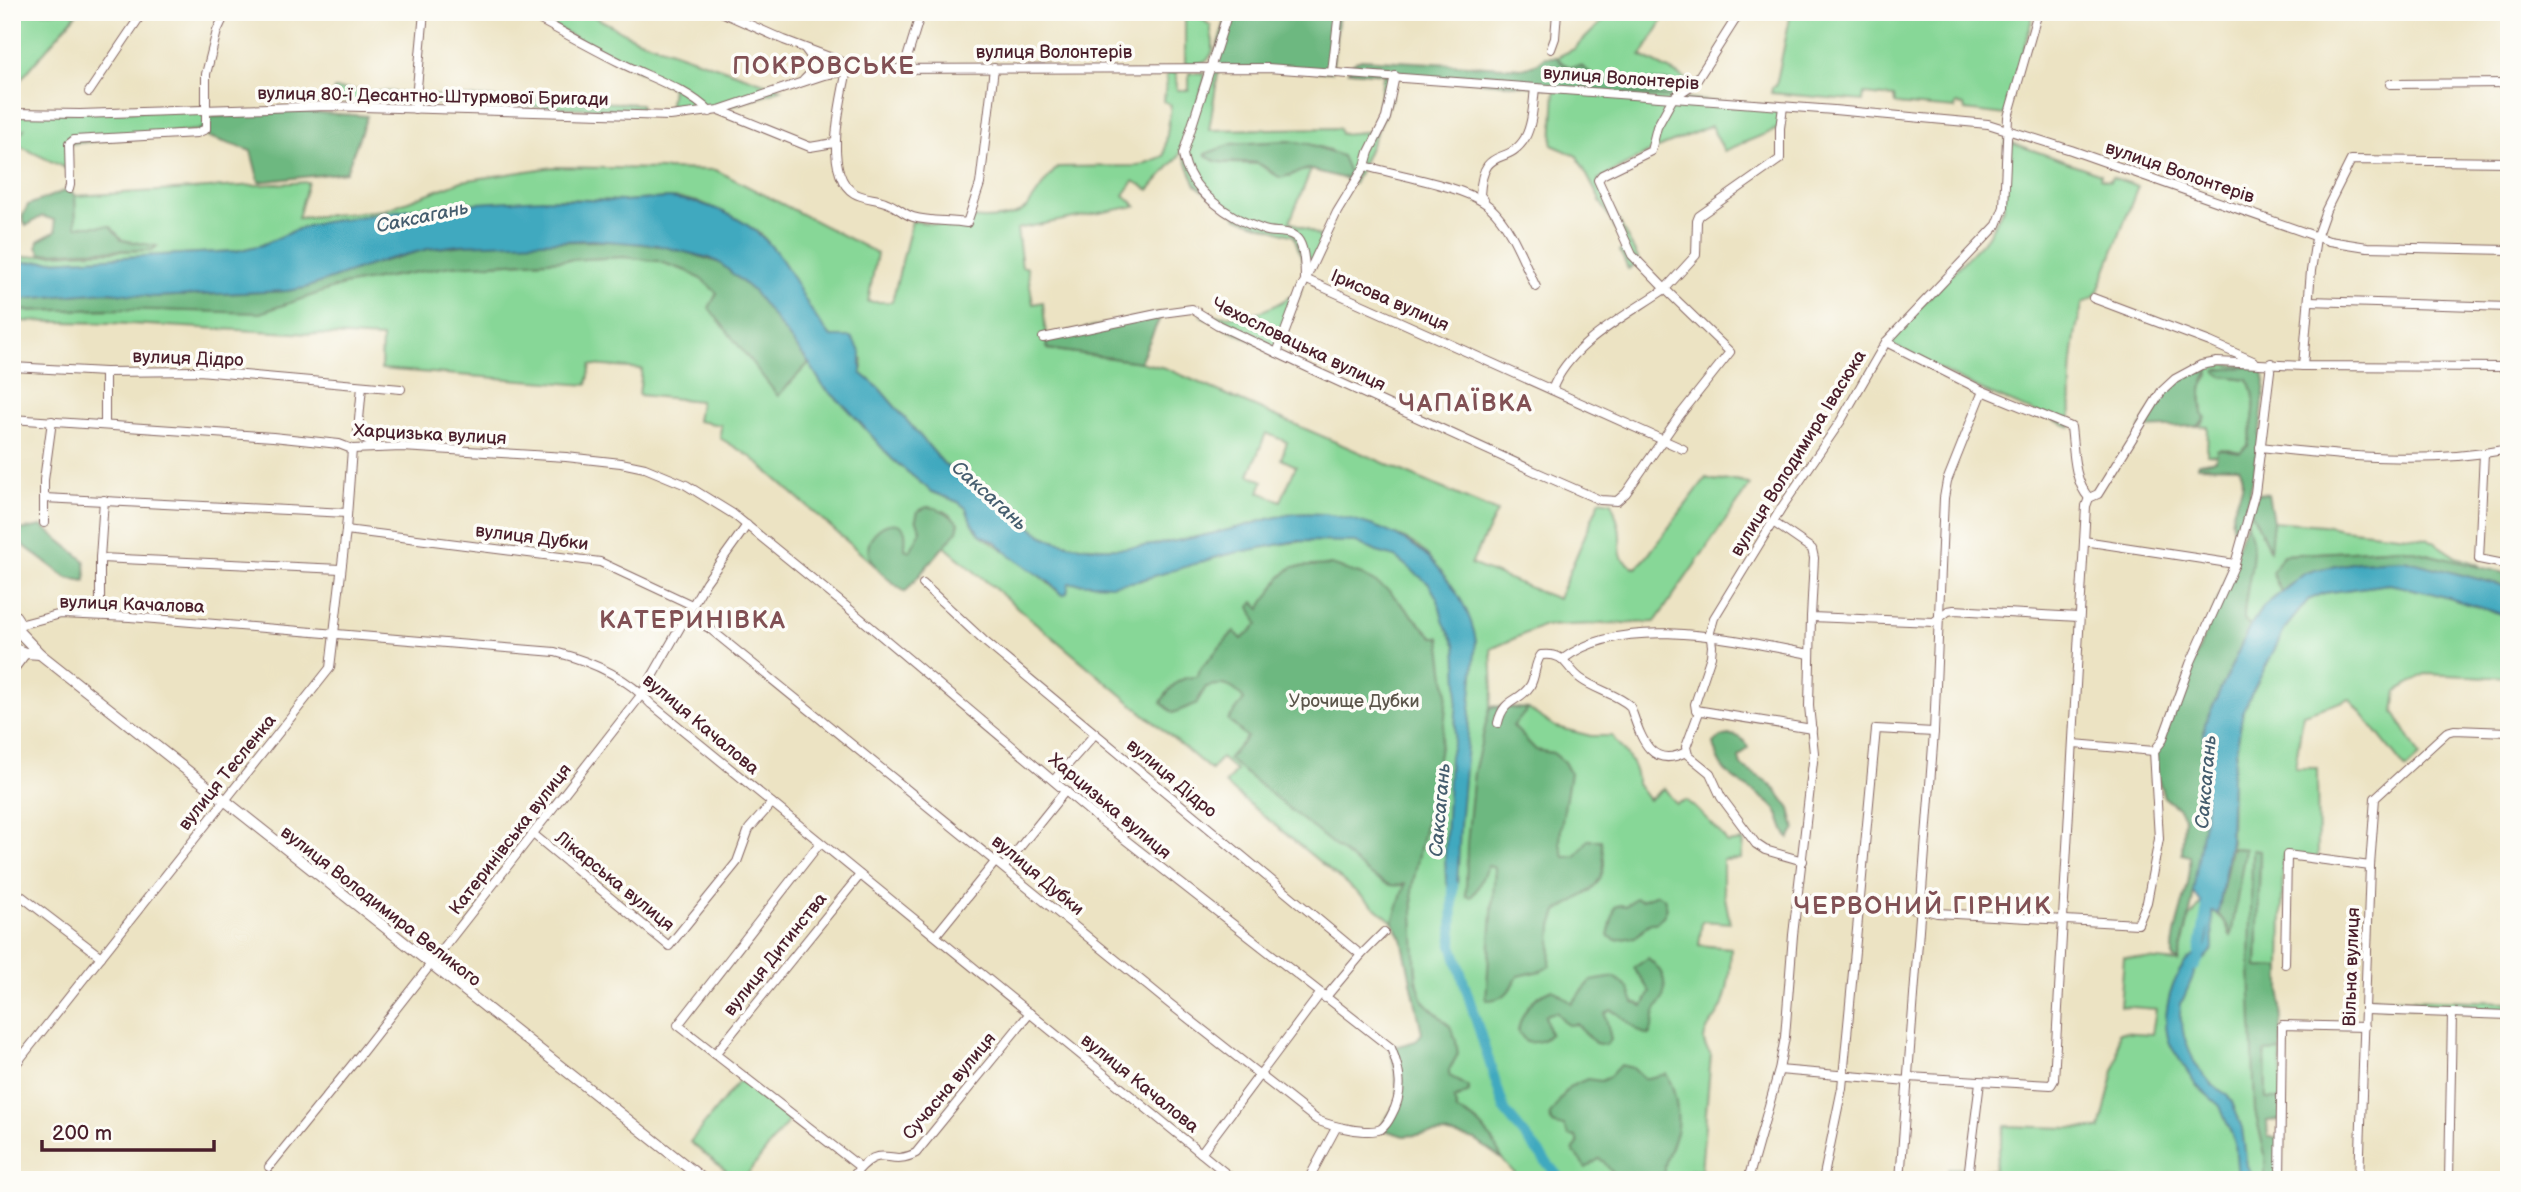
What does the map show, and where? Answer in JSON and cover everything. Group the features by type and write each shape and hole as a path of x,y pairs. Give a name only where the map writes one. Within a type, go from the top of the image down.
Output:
{"main road":[{"name":"вулиця Володимира Великого","path":"12,613 17,617 17,631 40,654 704,1180"},
{"path":"12,648 25,653 40,654"},
{"path":"12,670 25,653"}],"street":[{"path":"89,92 144,12"},
{"path":"69,189 68,150 69,144 74,140 203,131 207,124 206,74 216,32 225,14 193,12"},
{"path":"415,109 424,12"},
{"path":"526,12 715,111 810,147 834,143"},
{"name":"вулиця Волонтерів","path":"721,12 804,48 861,68 1211,67 1332,72 1958,120 2006,129 2244,210 2316,238 2367,247 2509,250"},
{"path":"904,68 921,12"},
{"path":"1227,12 1183,154 1187,172 1196,185 1230,213 1265,231 1289,234 1310,248 1322,246"},
{"path":"1332,72 1339,12"},
{"path":"1551,49 1555,38 1557,12"},
{"path":"1665,289 1632,255 1598,180 1602,174 1651,151 1657,127 1673,98 1695,83 1740,12"},
{"name":"вулиця Володимира Івасюка","path":"1686,751 1699,712 1695,704 1711,656 1710,636 1714,618 1773,522 1840,422 1886,342 1997,225 2004,207 2006,188 2006,129 2038,12"},
{"path":"801,83 811,74 814,66 812,58 804,48"},
{"name":"вулиця 80-ї Десантно-Штурмової Бригади","path":"12,114 328,106 638,117 715,111 801,83 861,68"},
{"path":"847,70 834,143 841,175 853,192 864,198 885,202 913,217 967,223 980,184 994,68"},
{"path":"1277,352 1306,279 1337,212 1365,166 1386,118 1395,76"},
{"path":"2390,83 2509,83"},
{"path":"1535,88 1530,127 1514,149 1485,168 1480,195 1505,225 1536,288"},
{"path":"1552,390 1566,363 1575,354 1597,335 1665,289 1696,255 1699,216 1780,159 1783,107"},
{"path":"2303,366 2316,238 2326,209 2351,160 2509,162"},
{"path":"1365,166 1456,190 1488,205"},
{"name":"Ірисова вулиця","path":"1300,242 1306,279 1683,449"},
{"name":"Чехословацька вулиця","path":"1043,338 1192,309 1218,325 1600,500 1612,502 1622,498 1730,352 1665,289"},
{"path":"2093,298 2255,362"},
{"path":"2309,301 2509,307"},
{"path":"1886,342 1983,391 2071,427 2078,477 2083,492 2089,498"},
{"path":"1779,1070 1843,1076 2051,1085 2054,1080 2086,506 2089,498 2098,494 2161,392 2175,379 2206,363 2509,367"},
{"path":"1798,899 1921,909 1937,913 2138,924 2147,902 2159,839 2154,751 2162,741 2190,664 2235,564 2255,493 2272,363"},
{"name":"вулиця Дідро","path":"12,367 105,372 199,371 401,389"},
{"path":"105,372 105,425"},
{"path":"362,386 358,431 363,438 377,447"},
{"path":"1900,1180 1934,732 1947,481 1983,391"},
{"name":"Харцизька вулиця","path":"12,419 273,437 339,444 352,449 377,447 566,457 633,465 703,494 747,525 1125,840 1391,1048 1400,1075 1399,1098 1392,1114 1380,1129"},
{"path":"44,523 52,421"},
{"path":"2260,447 2326,454 2422,459 2509,449"},
{"name":"вулиця Тесленка","path":"12,1069 330,668 346,530 352,449"},
{"path":"2484,453 2479,559 2509,565"},
{"path":"44,498 347,513"},
{"path":"100,615 104,500"},
{"path":"1748,1180 1779,1070 1785,1037 1793,935 1814,753 1809,706 1814,558 1812,549 1773,522"},
{"path":"642,694 692,605 747,525"},
{"name":"вулиця Дубки","path":"346,530 600,562 692,605"},
{"path":"2084,541 2235,564"},
{"path":"100,558 341,569"},
{"name":"вулиця Дідро","path":"923,584 1094,734 1361,956"},
{"path":"1811,617 1934,622 1948,611 1954,610 2079,617"},
{"name":"вулиця Качалова","path":"17,631 61,614 100,615 555,652 593,664 642,694 820,843 1234,1180"},
{"name":"вулиця Дубки","path":"687,616 709,628 1317,1120 1336,1128 1380,1129"},
{"path":"1563,659 1578,649 1621,635 1637,634 1710,636 1810,654"},
{"path":"1498,723 1500,712 1505,706 1530,686 1536,662 1541,654 1563,659 1579,678 1630,706 1644,743 1657,754 1674,758 1686,751 1710,773 1721,797 1756,844 1765,850 1803,861"},
{"name":"Катеринівська вулиця","path":"270,1167 642,694"},
{"path":"1699,712 1812,729"},
{"path":"1823,1180 1843,1076 1876,729 1934,732"},
{"name":"Вільна вулиця","path":"2359,1180 2370,866 2375,798 2447,732 2509,732"},
{"path":"1054,780 1094,734"},
{"path":"2074,744 2154,751"},
{"path":"1004,867 1066,790"},
{"name":"Лікарська вулиця","path":"533,834 669,946 737,862 750,829 772,803"},
{"path":"820,843 678,1025 860,1167 850,1180"},
{"path":"2285,964 2287,855 2370,866"},
{"path":"936,935 996,861"},
{"name":"вулиця Дитинства","path":"715,1054 860,875"},
{"path":"12,889 101,957"},
{"path":"1202,1153 1259,1075 1323,996 1384,932"},
{"path":"2366,1010 2509,1015"},
{"name":"Сучасна вулиця","path":"860,1167 879,1155 903,1157 916,1153 1030,1013"},
{"path":"2449,1180 2452,1013"},
{"path":"2280,1180 2283,1025 2365,1027"},
{"path":"1969,1169 1980,1082"},
{"path":"1308,1180 1336,1128"}],"green space":[{"path":"12,12 78,12 18,83 12,82"},
{"path":"526,12 586,12 634,38 782,89 719,110 700,108 669,111 672,88"},
{"path":"1185,12 1193,12 1211,26 1213,50 1208,59 1200,63 1185,64"},
{"path":"1228,12 1339,12 1332,72 1211,67"},
{"path":"1612,12 1668,12 1641,56 1693,82 1684,88 1653,81 1619,82 1595,76 1581,66 1570,67 1562,63 1557,57 1574,49"},
{"path":"1791,12 2034,12 2005,115 1965,110 1964,105 1956,104 1955,109 1895,104 1894,97 1864,94 1863,101 1771,93 1772,87 1776,86"},
{"path":"1545,57 1557,57 1570,67 1581,66 1595,76 1618,82 1670,81 1684,88 1673,98 1348,71 1353,63 1361,59 1523,68 1538,63"},
{"path":"1211,67 1219,67 1209,130 1339,128 1341,134 1375,131 1383,76 1395,76 1391,99 1354,184 1342,178 1350,175 1330,150 1288,141 1232,144 1224,163 1259,164 1273,174 1290,176 1311,170 1290,221 1325,239 1305,279 1304,265 1294,236 1238,218 1196,185 1183,154"},
{"name":"Урочище Дубки","path":"1167,73 1176,73 1177,90 1189,90 1189,73 1203,73 1205,79 1179,156 1149,190 1134,181 1124,195 1136,206 1017,229 1022,267 1027,267 1033,304 1043,302 1047,349 1165,368 1497,512 1471,564 1558,599 1600,500 1612,502 1620,531 1622,558 1636,568 1706,478 1718,481 1737,480 1750,485 1655,622 1542,626 1491,649 1493,693 1490,706 1528,709 1556,727 1591,736 1612,736 1632,764 1637,784 1649,800 1664,788 1676,804 1685,800 1695,808 1727,843 1743,841 1741,859 1723,860 1723,887 1730,923 1702,921 1699,945 1731,948 1725,997 1704,1040 1711,1055 1701,1171 1690,1170 1689,1180 1521,1180 1502,1159 1479,1124 1457,1111 1454,1099 1462,1096 1462,1084 1450,1076 1453,1063 1438,1014 1421,996 1413,950 1399,903 1393,922 1225,784 1236,771 1221,758 1211,770 944,546 905,592 751,457 720,438 721,425 697,421 700,401 639,395 642,369 591,365 587,385 381,369 382,338 111,323 12,321 12,311 297,300 343,285 451,266 624,257 657,261 687,271 717,293 778,395 809,363 823,386 848,409 892,459 932,492 966,508 972,524 981,535 1028,566 1062,595 1068,583 1138,581 1186,565 1250,549 1309,540 1369,537 1455,590 1432,561 1411,542 1390,533 1322,515 1287,515 1190,539 1140,547 1089,547 1043,536 944,464 879,388 861,373 863,359 831,337 814,317 786,266 761,234 730,215 685,199 561,199 431,206 318,223 262,245 236,251 12,263 12,259 32,256 152,250 156,247 122,240 110,226 76,226 75,196 308,182 298,218 384,210 462,181 553,167 716,170 877,253 868,302 892,302 912,221 965,228 972,218 1001,218 1022,211 1058,167 1138,166 1164,156 1171,105 1164,101","holes":["1266,433 1287,442 1281,459 1296,466 1281,501 1259,492 1263,481 1249,475"]},
{"path":"334,89 414,93 413,101 408,103 331,101"},
{"path":"1555,89 1783,107 1780,128 1724,151 1711,126 1651,151 1598,180 1640,262 1628,269 1620,251 1625,248 1577,156 1552,145"},
{"path":"420,95 641,104 641,110 422,103"},
{"path":"206,109 206,129 69,144 69,170 13,143 24,129 12,133 12,113"},
{"path":"292,111 367,116 346,172 259,182 251,151 197,133 212,117"},
{"path":"1288,141 1309,144 1342,156 1350,175 1342,178 1308,169 1281,178 1256,163 1216,161 1205,154 1232,144"},
{"path":"2006,141 2101,174 2100,178 2110,181 2112,177 2138,186 2098,291 2093,298 2083,303 2072,365 2071,427 1983,391 1886,342 1987,237 2004,207"},
{"path":"69,189 75,196 76,226 110,226 122,240 157,246 152,250 41,254 37,247 38,241 56,231 54,220 42,216 26,226 22,217 28,205"},
{"path":"613,241 670,247 720,263 753,291 809,363 778,396 709,308 717,293 704,281 687,271 657,261 624,257 451,266 343,285 260,313 113,309 12,311 12,300 107,292 154,297 287,291 305,288 366,266 428,249 494,242"},
{"path":"1301,289 1277,353 1200,315 1230,316 1254,313 1275,305"},
{"path":"1162,313 1140,362 1047,349 1047,336"},
{"path":"2208,364 2256,366 2216,372 2222,376 2248,379 2252,386 2254,411 2248,446 2240,452 2229,449 2217,450 2217,455 2207,454 2208,427 2197,426 2204,422 2201,389 2209,375"},
{"path":"2202,366 2210,367 2201,389 2202,414 2206,418 2197,426 2140,428 2166,392"},
{"path":"2256,366 2263,372 2265,382 2259,438 2250,494 2238,529 2234,531 2232,516 2243,483 2239,467 2198,466 2198,463 2216,460 2217,450 2240,452 2248,446 2254,411 2252,386 2248,379 2222,376 2216,372"},
{"path":"2255,493 2268,494 2273,521 2270,550 2250,509"},
{"path":"927,507 952,517 959,523 957,531 905,592 875,566 869,555 869,545 878,530 894,524 901,526 905,532 905,549 910,551 921,531 916,519 918,511"},
{"path":"2250,509 2269,549 2273,521 2323,525 2427,538 2456,557 2481,567 2401,548 2283,555 2273,573 2281,592 2262,608 2250,626 2244,620 2249,575 2247,534"},
{"path":"2246,523 2253,545 2244,607 2244,619 2250,626 2205,724 2206,807 2192,904 2178,962 2173,958 2173,945 2188,881 2190,856 2182,854 2184,817 2179,809 2164,797 2156,772 2155,756 2208,627"},
{"path":"42,526 85,561 86,581 67,578 15,539 20,530"},
{"path":"2401,548 2509,574 2509,587 2404,560 2358,562 2315,570 2304,574 2281,592 2272,573 2283,555"},
{"name":"Урочище Дубки","path":"1331,565 1362,575 1388,590 1433,637 1440,637 1447,692 1435,776 1412,888 1416,979 1423,1001 1450,1026 1456,1041 1458,1054 1450,1068 1450,1076 1469,1088 1469,1092 1454,1099 1457,1111 1479,1124 1503,1160 1475,1140 1444,1133 1404,1136 1380,1129 1399,1098 1391,1048 1416,1041 1422,1033 1402,939 1393,922 1405,884 1390,885 1368,873 1228,759 1247,737 1228,720 1244,700 1236,691 1223,685 1206,687 1196,704 1173,713 1161,702 1179,681 1196,677 1234,631 1242,639 1258,624 1250,607 1254,602 1260,609 1280,578 1292,567"},
{"path":"2389,584 2431,593 2509,616 2509,678 2425,674 2397,691 2394,712 2420,756 2406,769 2350,699 2303,714 2295,768 2317,768 2318,859 2283,855 2281,968 2257,967 2260,852 2252,851 2255,1111 2265,1154 2265,1180 1947,1180 1948,1168 1994,1170 2005,1126 2100,1129 2117,1058 2119,1032 2152,1034 2156,1009 2120,1006 2124,957 2178,962 2189,919 2201,904 2219,916 2230,935 2245,849 2231,848 2232,776 2243,710 2286,627 2308,600 2324,593"},
{"path":"1490,707 1528,709 1513,726 1536,750 1553,753 1564,762 1570,773 1561,828 1560,843 1564,857 1576,856 1588,840 1601,840 1604,864 1594,887 1557,911 1552,926 1550,966 1518,976 1506,994 1486,1000 1495,868 1488,866 1474,894 1471,897 1466,896 1467,844 1474,772"},
{"path":"1729,735 1741,738 1748,748 1739,757 1741,766 1766,781 1790,809 1795,829 1789,839 1775,809 1737,781 1722,766 1714,743"},
{"path":"2231,848 2245,849 2231,937 2227,925 2218,914"},
{"path":"2252,850 2260,851 2257,967 2281,968 2281,1051 2265,1052 2266,1099 2282,1099 2281,1120 2267,1121 2268,1137 2281,1137 2280,1180 2265,1180 2265,1154 2255,1111 2250,967"},
{"path":"1657,894 1664,898 1667,908 1656,923 1647,925 1635,937 1616,940 1608,936 1615,907 1626,906 1635,898 1642,900"},
{"path":"1648,958 1660,970 1665,985 1649,1035 1639,1031 1611,1010 1605,1014 1611,1039 1606,1045 1595,1043 1577,1024 1568,1025 1556,1012 1545,1015 1550,1034 1542,1040 1526,1042 1518,1031 1525,1011 1539,996 1552,989 1572,1003 1591,981 1615,977 1629,989 1634,1003 1643,1006 1650,992 1634,968"},
{"path":"2371,998 2509,1002 2509,1010 2373,1005"},
{"path":"2265,1051 2281,1051 2282,1099 2266,1100"},
{"path":"1620,1065 1633,1068 1644,1079 1666,1074 1672,1086 1677,1108 1677,1128 1666,1163 1665,1176 1661,1180 1618,1180 1599,1159 1586,1168 1573,1151 1578,1143 1576,1137 1569,1136 1564,1126 1553,1124 1549,1116 1569,1087 1587,1079 1601,1081"},
{"path":"741,1081 790,1119 743,1180 738,1180 690,1142"}],"water":[{"path":"669,198 719,210 762,237 784,263 823,328 831,337 851,337 861,352 861,373 879,388 944,464 1043,536 1089,547 1139,547 1189,539 1286,515 1312,513 1332,515 1374,526 1412,545 1428,557 1463,604 1476,641 1457,889 1453,898 1446,880 1445,857 1450,756 1454,740 1458,684 1456,646 1429,584 1395,557 1356,542 1297,541 1224,555 1138,581 1111,585 1069,583 1067,593 1062,595 996,542 981,535 972,524 966,508 932,492 892,459 848,409 823,386 809,363 753,291 720,263 709,258 656,245 593,240 460,245 428,249 385,260 305,288 287,291 154,297 107,292 12,300 12,263 236,251 262,245 318,223 431,206 542,199 623,201"},
{"path":"2404,560 2509,587 2509,616 2431,593 2389,584 2324,593 2308,600 2286,627 2243,710 2232,776 2230,841 2218,914 2212,911 2213,949 2198,965 2181,1004 2180,1014 2184,1036 2195,1064 2212,1085 2226,1094 2232,1102 2242,1128 2247,1166 2255,1180 2238,1180 2235,1143 2220,1106 2197,1086 2172,1048 2166,1028 2166,1016 2174,983 2184,964 2204,948 2207,938 2205,910 2193,892 2206,807 2205,723 2250,626 2262,608 2304,574 2315,570 2358,562"}],"waterway":[{"name":"Саксагань","path":"1453,885 1452,945 1505,1111 1561,1180"},
{"name":"Саксагань","path":"2195,966 2208,900"}],"district":[{"name":"ПОКРОВСЬКЕ","path":"824,66"},
{"name":"ЧАПАЇВКА","path":"1466,403"},
{"name":"КАТЕРИНІВКА","path":"693,620"},
{"name":"ЧЕРВОНИЙ ГІРНИК","path":"1923,906"}]}
